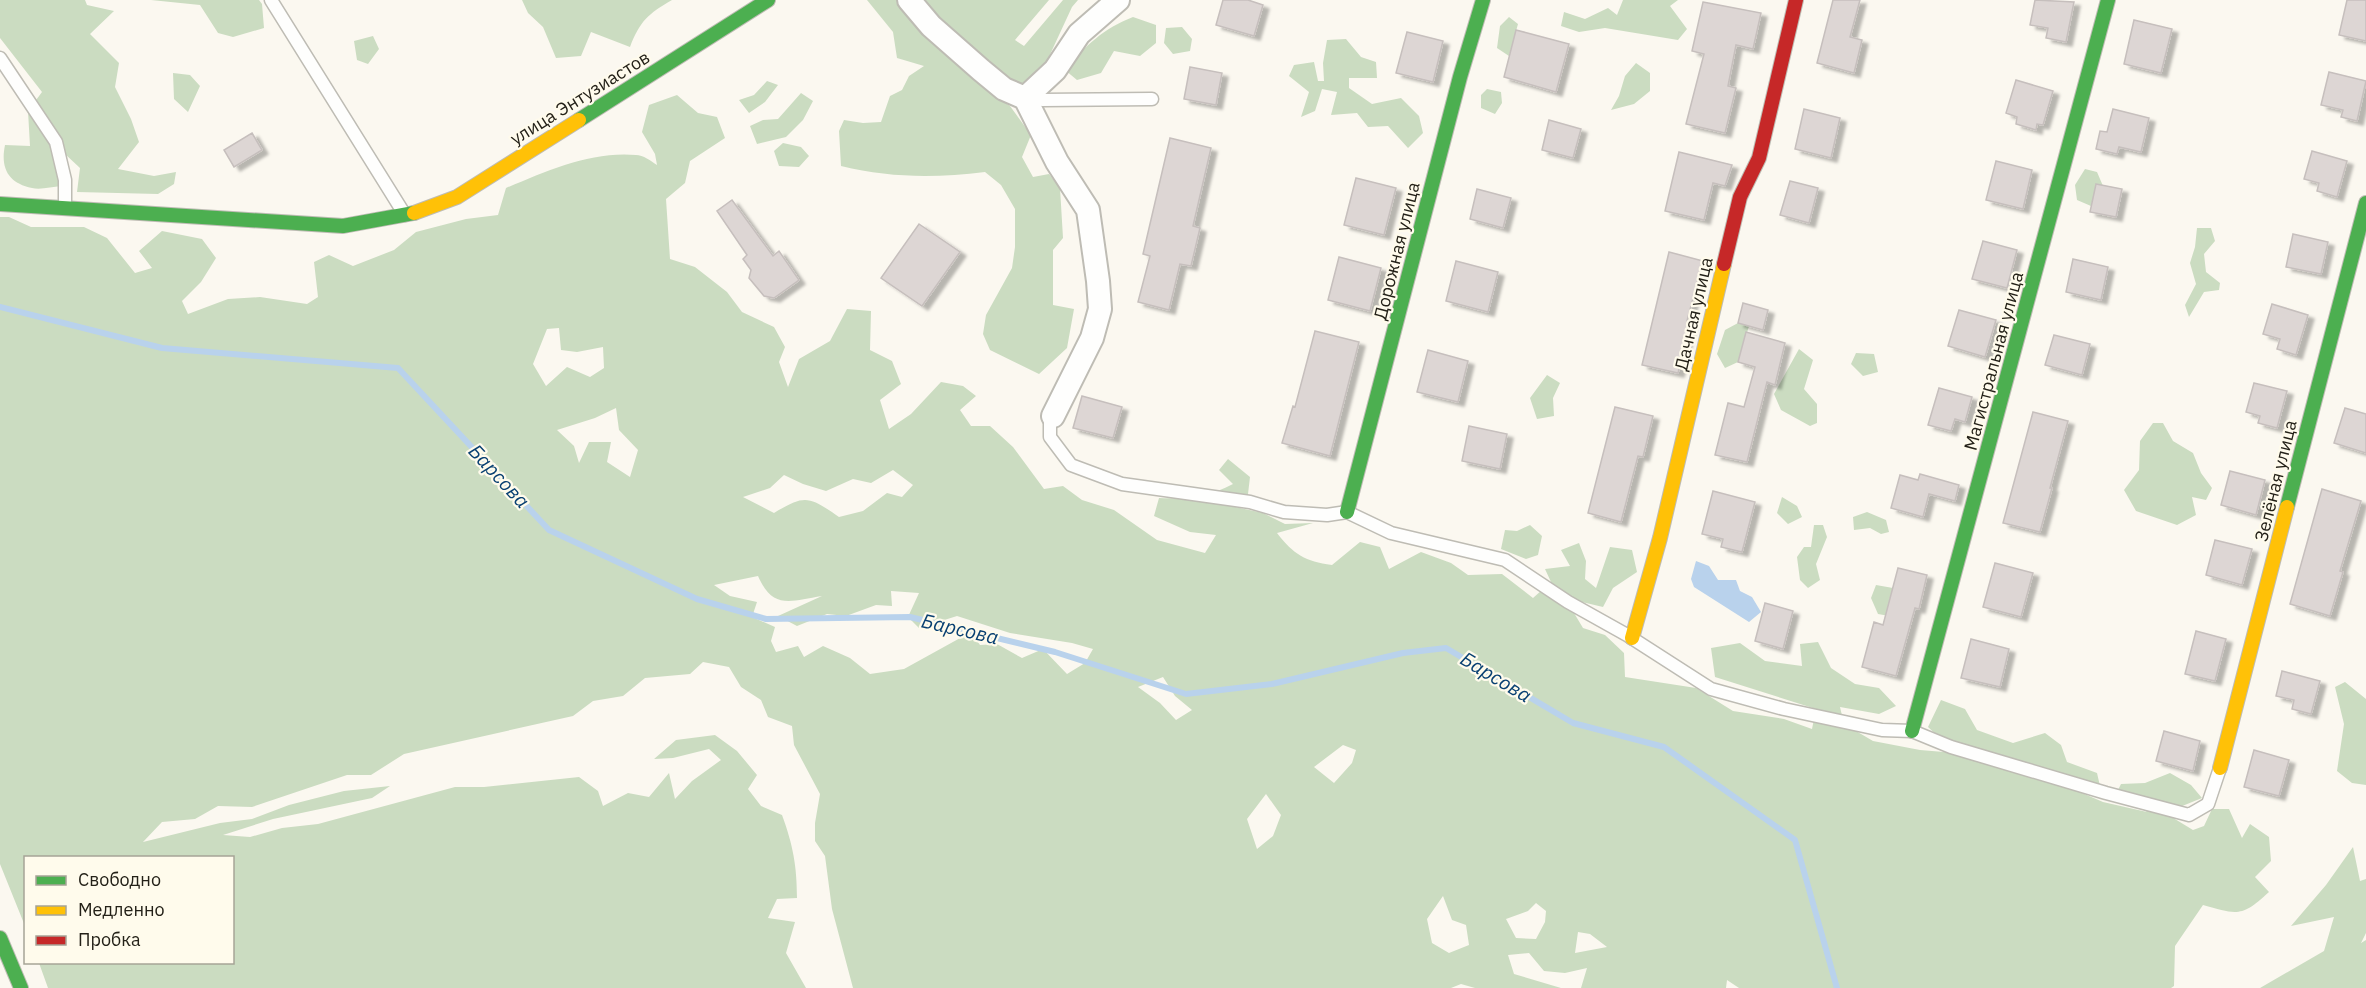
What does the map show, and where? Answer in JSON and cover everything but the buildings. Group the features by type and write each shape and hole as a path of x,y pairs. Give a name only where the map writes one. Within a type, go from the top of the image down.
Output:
{"street":[{"name":"улица Энтузиастов","path":"0,204 343,226 405,216 457,197 768,0"},
{"path":"909,0 931,26 981,70 1004,89 1025,98 1058,162 1088,210 1100,309 1092,338 1053,416"},
{"path":"1025,98 1054,70 1079,34 1118,0"},
{"name":"Дорожная улица","path":"1347,512 1460,77 1483,0"},
{"name":"Дачная улица","path":"1632,638 1660,538 1740,196 1759,159 1796,0"},
{"name":"Магистральная улица","path":"1912,731 2108,0"},
{"name":"Зелёная улица","path":"2220,768 2366,203"},
{"path":"0,938 21,988"}],"lane":[{"path":"271,0 405,216"},
{"path":"0,58 56,142 65,180 65,208"},
{"path":"1025,98 1043,100 1152,99"},
{"path":"1053,416 1050,422 1050,437 1071,465 1122,484 1250,501 1284,512 1327,515 1347,512 1391,532 1505,560 1568,602 1632,638 1711,689 1784,709 1882,730 1912,731 1952,747 2106,794 2188,815 2208,804 2216,786 2220,768"}],"green space":[{"path":"0,0 85,0 87,5 114,11 90,34 119,63 115,87 131,119 139,142 118,169 154,176 176,172 174,184 158,194 77,192 80,168 65,154 61,186 35,189 12,179 5,168 5,145 30,146 28,111 42,92 0,38"},
{"path":"151,0 259,0 262,4 264,28 233,37 218,33 200,5"},
{"path":"522,0 672,0 646,19 637,31 630,47 591,32 581,56 556,58 543,27 528,13"},
{"path":"867,0 1049,0 1015,40 1024,46 1063,0 1078,0 1072,7 1047,61 1022,85 979,65 994,95 1010,106 1031,135 1022,157 1033,177 1049,174 1060,188 1063,238 1053,250 1053,305 1074,309 1067,348 1039,374 990,350 983,334 986,315 1012,268 1015,247 1015,209 1001,185 985,172 913,176 877,173 841,166 839,131 844,120 863,123 881,122 890,96 902,90 909,76 924,66 897,58 893,32"},
{"path":"1623,0 1678,0 1670,6 1687,29 1678,40 1605,28 1579,32 1561,26 1564,12 1585,19 1608,8 1617,15"},
{"path":"1133,17 1156,25 1156,43 1140,56 1114,51 1101,73 1077,80 1065,70 1096,39"},
{"path":"1509,17 1518,24 1509,56 1497,48 1500,26"},
{"path":"1182,27 1192,39 1190,51 1173,54 1164,43 1166,28"},
{"path":"373,36 379,49 368,64 357,60 354,41"},
{"path":"1346,39 1361,57 1376,62 1377,78 1349,78 1349,88 1372,104 1401,98 1419,116 1423,133 1408,148 1388,126 1368,127 1357,113 1331,115 1337,92 1322,89 1315,111 1301,117 1309,92 1289,76 1294,65 1314,62 1318,81 1324,81 1323,63 1327,40"},
{"path":"1636,63 1650,73 1650,91 1634,104 1611,110 1619,96 1625,76"},
{"path":"173,73 190,75 200,86 188,112 174,99"},
{"path":"767,81 778,85 765,102 749,113 739,100 754,95"},
{"path":"1487,89 1501,92 1502,103 1495,114 1481,108 1481,95"},
{"path":"801,93 813,101 803,120 786,137 757,144 750,126 763,120 778,119"},
{"path":"677,95 698,113 717,117 725,138 690,161 685,183 666,199 670,259 695,267 727,292 742,312 774,327 785,347 779,362 788,387 799,359 830,341 847,309 871,311 870,350 892,361 901,384 880,400 889,429 911,414 941,382 963,386 976,396 960,410 971,426 990,426 1013,447 1044,489 1063,486 1082,500 1114,510 1157,540 1205,553 1216,535 1190,532 1154,516 1159,498 1197,496 1215,492 1233,484 1219,470 1228,459 1250,477 1248,494 1231,506 1263,513 1285,524 1313,523 1277,533 1289,547 1301,556 1323,563 1332,565 1360,542 1380,547 1389,569 1421,552 1451,563 1468,575 1502,574 1533,598 1551,582 1545,569 1570,566 1561,550 1579,543 1586,561 1585,579 1596,588 1610,547 1632,550 1637,572 1613,588 1603,607 1565,598 1583,628 1605,635 1624,653 1625,677 1696,688 1733,711 1784,719 1812,729 1816,709 1715,677 1711,648 1740,643 1765,661 1802,666 1800,644 1818,642 1831,668 1855,684 1879,688 1896,706 1879,714 1840,707 1844,724 1873,741 1920,750 1956,753 1928,727 1941,700 1965,709 1977,730 2013,743 2045,733 2061,745 2067,762 2097,773 2100,786 2068,787 2103,802 2147,812 2117,792 2121,784 2145,783 2170,773 2191,785 2202,798 2165,813 2193,830 2204,826 2212,809 2229,809 2242,838 2250,824 2269,837 2271,861 2255,877 2269,892 2252,906 2239,912 2224,911 2203,905 2175,946 2174,986 2171,988 1739,988 1727,980 1726,988 1581,988 1587,968 1565,973 1544,971 1529,953 1508,955 1514,974 1561,988 1475,988 1461,984 1451,988 853,988 832,909 825,856 815,841 815,823 820,794 794,745 792,726 768,717 761,700 741,687 729,667 703,662 690,674 645,678 623,696 593,701 573,716 404,754 371,775 347,775 252,807 218,806 195,819 162,822 143,842 220,823 252,819 289,805 344,791 390,786 372,798 273,819 223,835 250,837 282,828 318,824 455,787 484,787 579,777 598,791 603,806 628,793 649,797 669,773 675,799 692,781 721,760 709,749 673,758 654,759 676,740 715,735 737,751 757,775 748,789 761,806 782,815 794,856 797,898 777,899 768,918 795,922 786,953 806,988 48,988 39,964 234,964 234,856 24,856 24,924 0,864 0,217 9,217 31,227 84,227 107,238 135,273 152,268 139,251 162,231 202,239 216,258 201,282 182,301 188,314 228,299 260,297 307,304 318,297 314,262 329,255 353,266 394,250 416,232 466,219 498,215 506,188 586,159 636,155 647,158 657,165 655,154 642,132 649,105","holes":["559,328 561,350 577,352 603,347 604,368 590,377 567,367 546,386 533,364 547,329","616,408 619,430 638,450 630,477 607,462 611,442 589,442 579,463 574,446 557,430 595,418","893,470 913,485 902,497 887,493 863,511 839,517 813,501 800,500 774,513 743,497 770,488 784,475 826,491 853,479 871,483","758,576 764,587 776,599 792,601 822,596 778,616 797,626 827,614 846,616 876,605 892,606 891,591 919,593 908,617 919,628 957,616 1010,633 1072,643 1093,649 1085,663 1067,674 1043,649 1022,658 997,644 980,645 971,632 904,669 870,674 850,658 823,646 804,657 798,646 776,652 771,641 775,627 752,617 757,602 730,596 714,585","1163,677 1175,696 1192,710 1176,720 1160,703 1138,687","1343,745 1356,750 1352,763 1334,783 1314,767","1266,794 1281,815 1273,836 1257,849 1247,819","1443,896 1452,920 1466,925 1469,945 1449,953 1432,943 1427,919","1536,903 1546,911 1545,922 1536,939 1516,938 1506,919 1528,911","1578,932 1590,934 1607,947 1575,953"]},
{"path":"783,143 801,147 809,156 799,167 779,166 774,151"},
{"path":"2085,169 2097,172 2103,186 2096,185 2091,206 2077,200 2075,185"},
{"path":"2197,228 2211,228 2215,241 2204,254 2206,272 2220,283 2219,290 2204,292 2189,317 2185,305 2196,284 2190,263"},
{"path":"1738,323 1749,326 1738,362 1725,368 1717,354 1725,330"},
{"path":"1799,349 1813,360 1804,389 1817,404 1817,423 1810,426 1781,410 1774,394"},
{"path":"1856,353 1874,354 1878,372 1863,376 1851,364"},
{"path":"1547,375 1560,383 1553,398 1554,416 1537,419 1530,398"},
{"path":"2153,423 2163,423 2173,441 2193,453 2201,473 2212,488 2206,500 2192,497 2196,515 2177,525 2136,511 2124,490 2139,470 2140,441"},
{"path":"1782,497 1797,506 1802,517 1788,524 1777,513"},
{"path":"1867,512 1886,520 1889,532 1881,534 1870,528 1854,530 1853,517"},
{"path":"1530,525 1542,536 1538,555 1526,559 1501,549 1505,530 1517,531"},
{"path":"1814,525 1823,525 1827,537 1816,564 1820,580 1808,588 1800,580 1797,557 1804,547 1811,547"},
{"path":"1876,585 1893,588 1889,601 1895,617 1878,614 1871,598"},
{"path":"2345,682 2366,699 2366,785 2352,783 2337,771 2344,724 2335,687"},
{"path":"2353,847 2360,881 2366,879 2366,933 2361,943 2366,940 2366,988 2260,988 2324,951 2334,917 2291,926 2326,885"}],"water":[{"path":"1696,561 1709,566 1718,580 1736,580 1740,591 1752,597 1761,612 1749,622 1694,587 1691,579"}],"waterway":[{"name":"Барсова","path":"0,307 162,348 398,368 549,530 697,599 766,619 910,617 1055,652 1186,694 1272,684 1403,653 1446,648 1573,723 1664,747 1795,840 1837,988"}],"traffic: fast":[{"path":"579,120 768,0"},
{"path":"1347,512 1460,77 1483,0"},
{"path":"1912,731 2108,0"},
{"path":"2287,507 2366,203"},
{"path":"0,204 343,226 414,213"},
{"path":"0,938 21,988"}],"traffic: slow":[{"path":"414,213 457,197 579,120"},
{"path":"1632,638 1660,538 1724,264"},
{"path":"2220,768 2287,507"}],"traffic: jam":[{"path":"1724,264 1740,197 1759,158 1796,0"}]}
